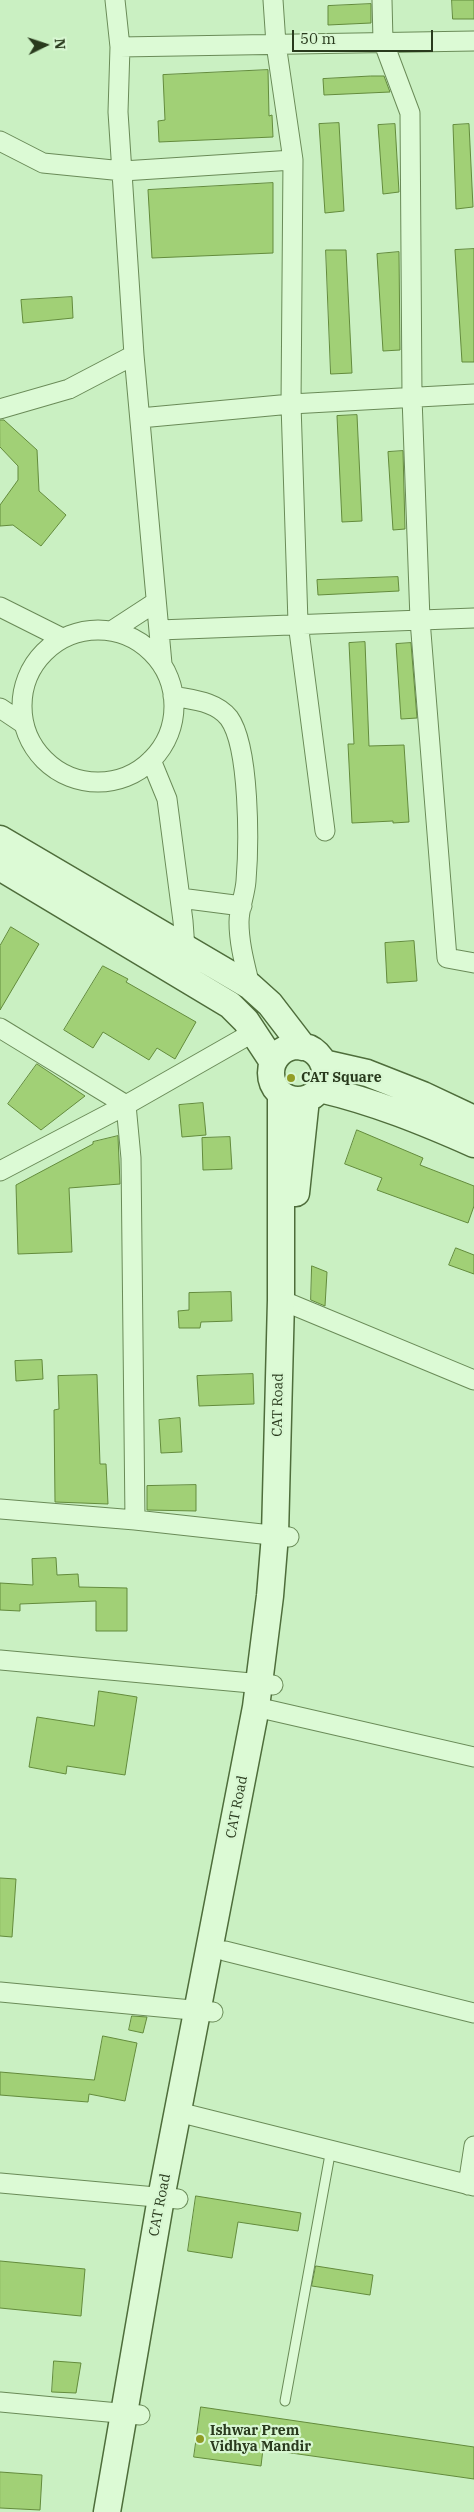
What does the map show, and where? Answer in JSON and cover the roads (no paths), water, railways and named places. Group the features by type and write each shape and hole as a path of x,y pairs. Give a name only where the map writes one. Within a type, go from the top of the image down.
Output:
{"street":[{"path":"115,0 120,47 118,112 134,355 162,664"},
{"path":"273,0 276,44 293,160 291,404 298,623 325,831"},
{"path":"382,0 383,41 410,113 412,397 420,620 447,958 474,963"},
{"path":"120,47 383,41 474,41"},
{"path":"0,141 43,163 123,170 293,160"},
{"path":"0,409 69,389 134,355"},
{"path":"140,418 291,404 474,394"},
{"path":"113,630 156,602"},
{"path":"0,607 62,638"},
{"path":"159,630 298,623 474,618"},
{"path":"87,630 113,630 137,640 151,650 162,664 169,679 173,696 173,719 165,741 152,760 133,774 111,781 88,782 67,775 47,763 33,745 24,724 22,699 28,674 42,653 62,638 87,630"},
{"path":"173,696 213,705 229,719 239,745 247,801 246,881 239,921 240,947 250,986"},
{"path":"0,708 24,724"},
{"path":"152,760 167,798 180,898 179,960"},
{"path":"0,839 179,960 230,1004 254,1032 273,1062"},
{"path":"0,868 179,960 250,986 270,1004 303,1047"},
{"path":"180,898 242,906"},
{"path":"0,1028 126,1105"},
{"path":"0,1171 126,1105 254,1032"},
{"path":"458,1121 413,1116 366,1100 313,1094 288,1099 280,1094 271,1079 273,1062 286,1049 303,1047 311,1050 323,1063 367,1073 423,1095 458,1121 474,1144"},
{"path":"313,1094 324,1081 323,1063"},
{"name":"CAT Road","path":"280,1094 287,1302"},
{"name":"CAT Road","path":"206,2011 225,1951 264,1696 282,1536 287,1302 296,1177 313,1094"},
{"path":"126,1105 131,1158 135,1520"},
{"path":"287,1302 474,1380"},
{"path":"0,1509 135,1520 282,1536"},
{"path":"0,1660 264,1696 474,1757"},
{"name":"CAT Road","path":"107,2512 131,2414 185,2113 206,2011 264,1696"},
{"path":"225,1951 474,2014"},
{"path":"0,1992 206,2011"},
{"path":"185,2113 471,2186 474,2146"},
{"path":"0,2183 170,2198"},
{"path":"0,2402 131,2414"},
{"name":"CAT Road","path":"124,2512 131,2414"}],"lane":[{"path":"285,2401 331,2149"}],"place":[{"name":"CAT Square","path":"291,1078"},
{"name":"Ishwar Prem Vidhya Mandir","path":"200,2439"}]}
